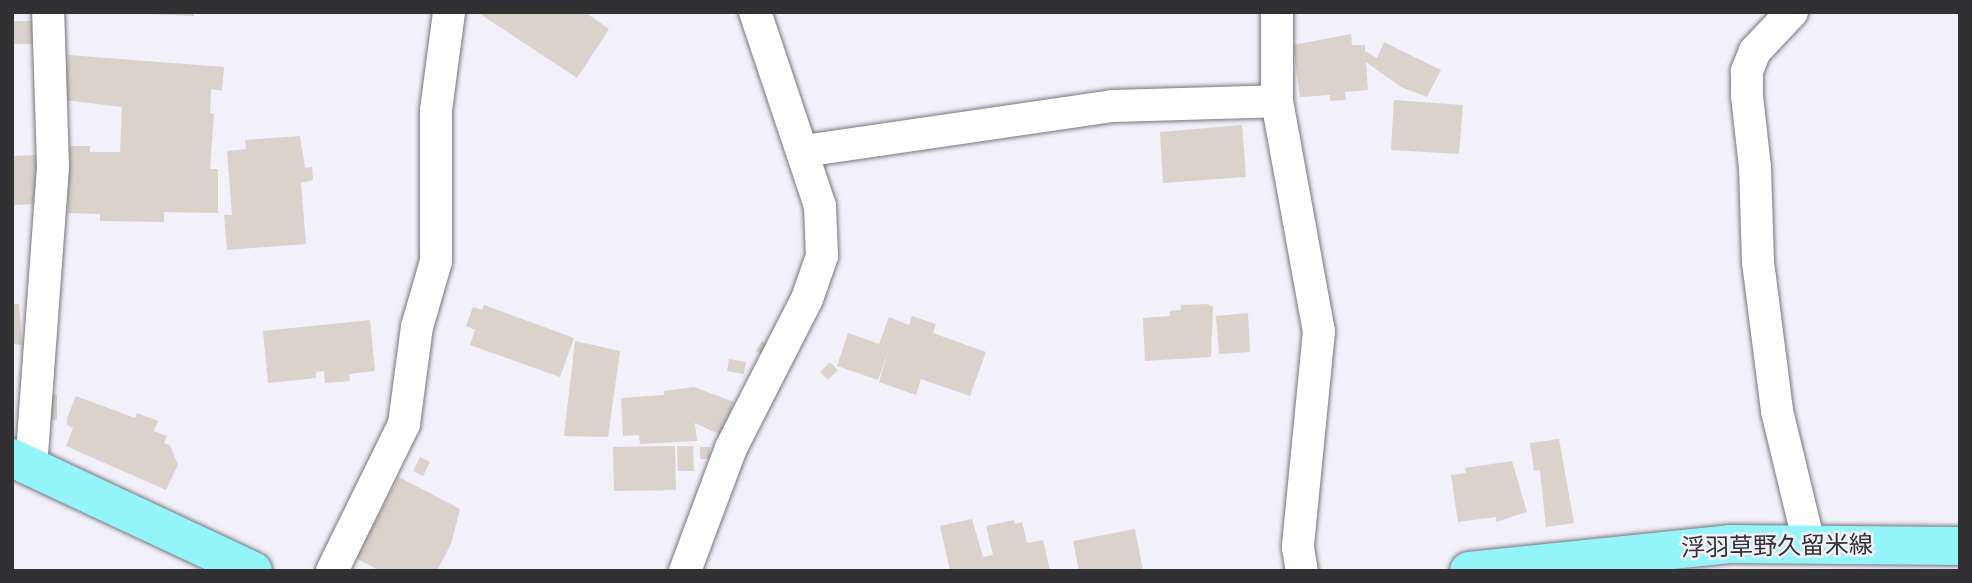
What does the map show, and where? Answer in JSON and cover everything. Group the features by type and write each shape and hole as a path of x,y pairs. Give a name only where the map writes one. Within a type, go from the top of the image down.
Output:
{"main road":[{"path":"22,462 253,571"},
{"name":"浮羽草野久留米線","path":"1469,571 1608,554 1809,543 1960,546"}],"street":[{"path":"22,462 53,167 48,12"},
{"path":"332,571 404,424 417,327 436,261 436,110 449,12"},
{"path":"685,571 731,448 807,299 822,256 820,206 804,151 755,12"},
{"path":"1277,12 1277,101 1319,331 1298,547 1302,571"},
{"path":"1792,12 1755,51 1747,71 1747,96 1759,262 1777,411 1809,543"},
{"path":"804,151 1113,106 1277,101"}],"building":[{"path":"194,12 194,16 149,14"},
{"path":"477,12 585,12 609,29 577,78"},
{"path":"12,21 32,21 32,44 12,44"},
{"path":"1351,34 1352,45 1365,45 1365,51 1377,58 1384,42 1441,70 1427,97 1401,87 1366,62 1368,90 1345,92 1346,100 1330,101 1330,95 1300,97 1293,45"},
{"path":"68,55 224,67 222,91 211,89 210,113 214,114 210,169 218,169 218,213 164,212 164,222 100,221 100,214 68,213 68,152 71,146 90,146 90,152 120,152 122,107 64,100"},
{"path":"1394,100 1463,105 1459,154 1391,150"},
{"path":"1242,125 1246,177 1163,183 1160,132"},
{"path":"300,136 305,168 312,167 313,180 301,183 306,244 227,250 224,215 232,215 227,151 246,149 245,140"},
{"path":"36,155 38,204 12,205 12,156"},
{"path":"12,304 19,304 22,345 12,344"},
{"path":"1207,304 1213,307 1211,357 1145,361 1143,318 1170,316 1170,311 1181,310 1181,305"},
{"path":"484,305 574,338 560,377 470,345 475,330 466,326 473,307 482,310"},
{"path":"1248,313 1250,352 1219,354 1216,316"},
{"path":"912,316 936,324 933,333 986,352 970,396 921,379 916,395 879,382 889,349 878,380 837,366 848,333 879,344 889,317 909,325"},
{"path":"370,320 375,371 349,374 350,381 325,383 324,371 316,372 316,378 268,383 263,331"},
{"path":"575,341 620,351 608,437 564,436"},
{"path":"762,341 769,345 763,355 756,351"},
{"path":"729,359 746,362 744,374 727,371"},
{"path":"830,362 838,370 828,380 820,372"},
{"path":"694,387 734,402 721,435 695,423 697,441 640,444 639,435 623,436 621,398 664,395 664,391"},
{"path":"57,395 57,420 48,420 24,396"},
{"path":"76,396 135,418 137,413 158,421 154,431 167,436 164,443 170,445 178,465 166,490 66,446 73,428 67,425 67,418"},
{"path":"1559,439 1574,523 1546,527 1540,470 1534,471 1530,443"},
{"path":"675,446 676,490 614,491 613,447"},
{"path":"677,446 693,446 694,471 678,471"},
{"path":"700,447 710,447 710,459 700,459"},
{"path":"420,457 430,462 423,476 413,471"},
{"path":"1512,461 1527,512 1496,522 1496,517 1458,522 1451,475 1466,473 1465,468"},
{"path":"399,477 460,509 451,544 437,571 380,571 356,558"},
{"path":"972,519 983,557 993,555 986,526 1014,520 1015,524 1022,522 1027,543 1043,540 1050,571 950,571 940,526"},
{"path":"1135,529 1143,571 1079,571 1073,541"}]}
